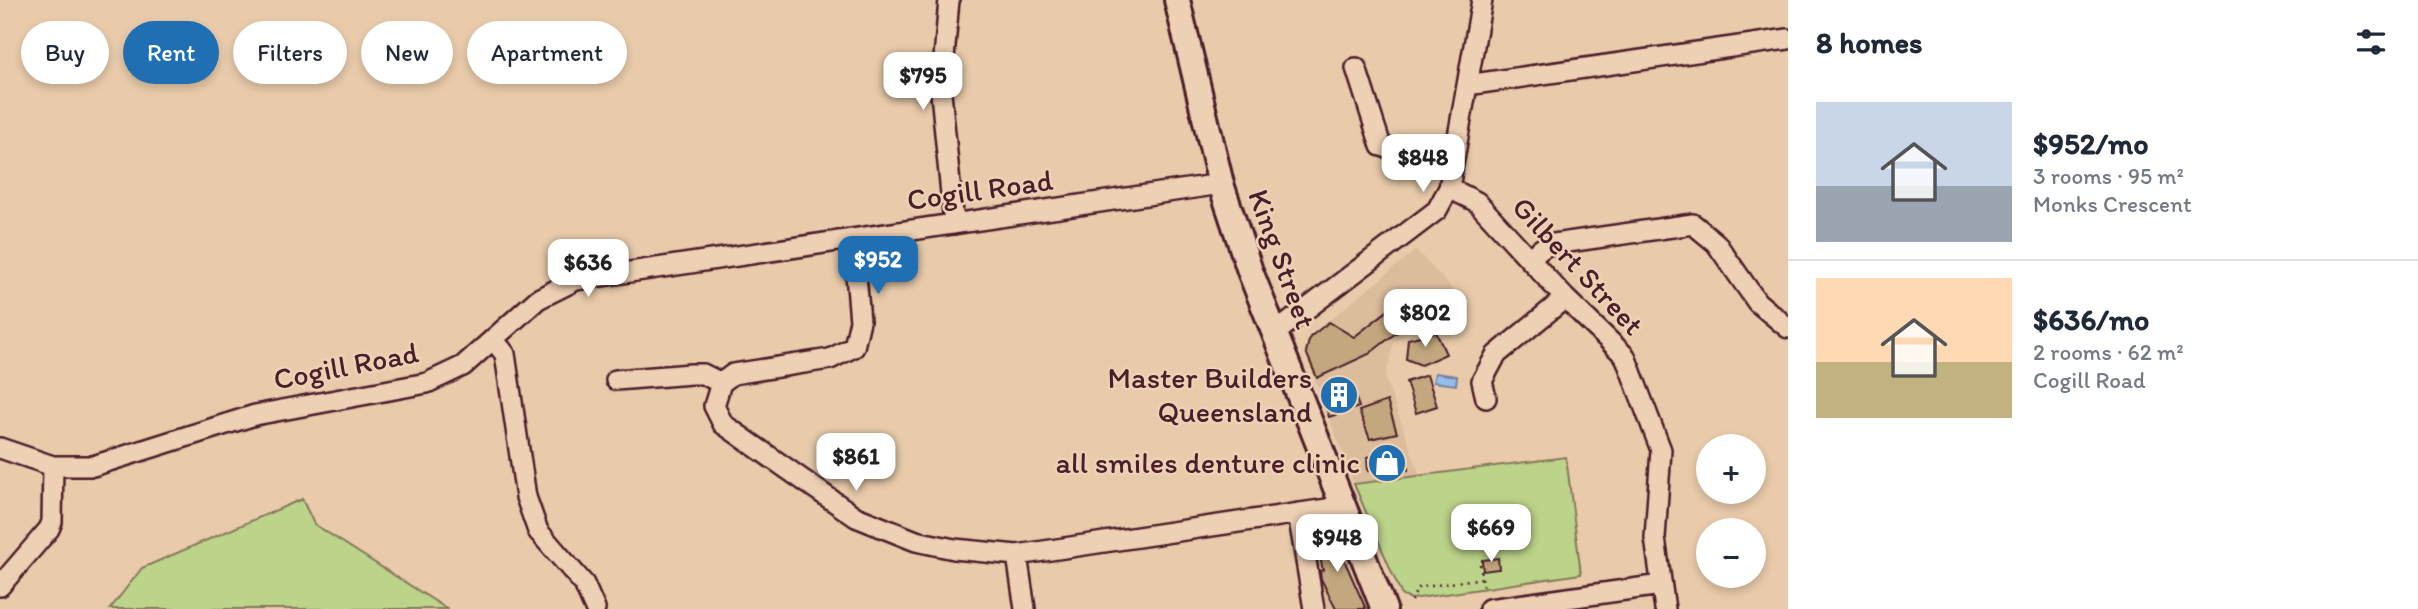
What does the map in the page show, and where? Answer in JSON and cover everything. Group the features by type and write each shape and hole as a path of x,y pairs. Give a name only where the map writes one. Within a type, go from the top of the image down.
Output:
{"main road":[{"name":"King Street","path":"1177,0 1221,184 1275,333 1384,609"}],"street":[{"path":"949,0 941,93 954,224"},
{"path":"1275,333 1437,210 1449,188 1482,0"},
{"path":"1467,85 1788,39"},
{"path":"1356,68 1381,146 1422,158 1453,163"},
{"name":"Cogill Road","path":"0,449 53,466 93,466 255,415 427,383 463,366 538,299 576,281 1221,184"},
{"name":"Gilbert Street","path":"1449,188 1477,202 1565,298 1625,356 1661,450 1655,538 1665,609"},
{"path":"1528,258 1547,245 1693,224 1717,243 1757,302 1787,324"},
{"path":"853,239 860,321 854,347 830,359 746,370 721,383 714,406 723,424 856,517 916,541 954,549 1017,555 1298,513 1342,503"},
{"path":"1486,398 1482,381 1496,355 1565,298"},
{"path":"493,339 505,355 526,497 538,531 584,584 595,609"},
{"path":"616,380 703,374 721,383"},
{"path":"0,586 49,529 52,522 53,466"},
{"path":"1298,513 1314,609"},
{"path":"1017,555 1025,609"},
{"path":"1487,600 1661,584"}],"path":[{"path":"1480,564 1487,600"},
{"path":"1410,601 1418,588 1482,578"}],"shaded area":[{"path":"1416,250 1457,294 1394,342 1385,378 1420,475 1354,484 1305,353 1309,337"},
{"path":"1325,524 1335,532 1367,609 1322,609 1309,530"}],"green space":[{"path":"1566,457 1581,574 1412,599 1402,596 1354,484"},
{"path":"302,499 314,524 447,609 110,609 142,568"}],"water":[{"path":"1435,373 1457,376 1456,385 1433,382"}],"building":[{"path":"1405,297 1419,315 1369,354 1317,378 1306,352 1310,337 1329,322 1354,337"},
{"path":"1436,332 1446,354 1421,365 1406,359 1408,339"},
{"path":"1427,375 1437,406 1416,413 1406,382"},
{"name":"Master Builders Queensland","path":"1350,383 1359,407 1329,417 1321,391"},
{"path":"1387,401 1397,433 1370,439 1359,411"},
{"name":"all smiles denture clinic","path":"1406,453 1408,470 1375,473 1374,470 1368,471 1367,457"},
{"path":"1323,530 1333,535 1366,609 1336,609 1321,579 1320,571 1323,570 1314,533"},
{"path":"1498,558 1499,569 1483,571 1482,560"}],"place":[{"name":"Master Builders Queensland","path":"1339,395"},
{"name":"all smiles denture clinic","path":"1387,463"}]}
